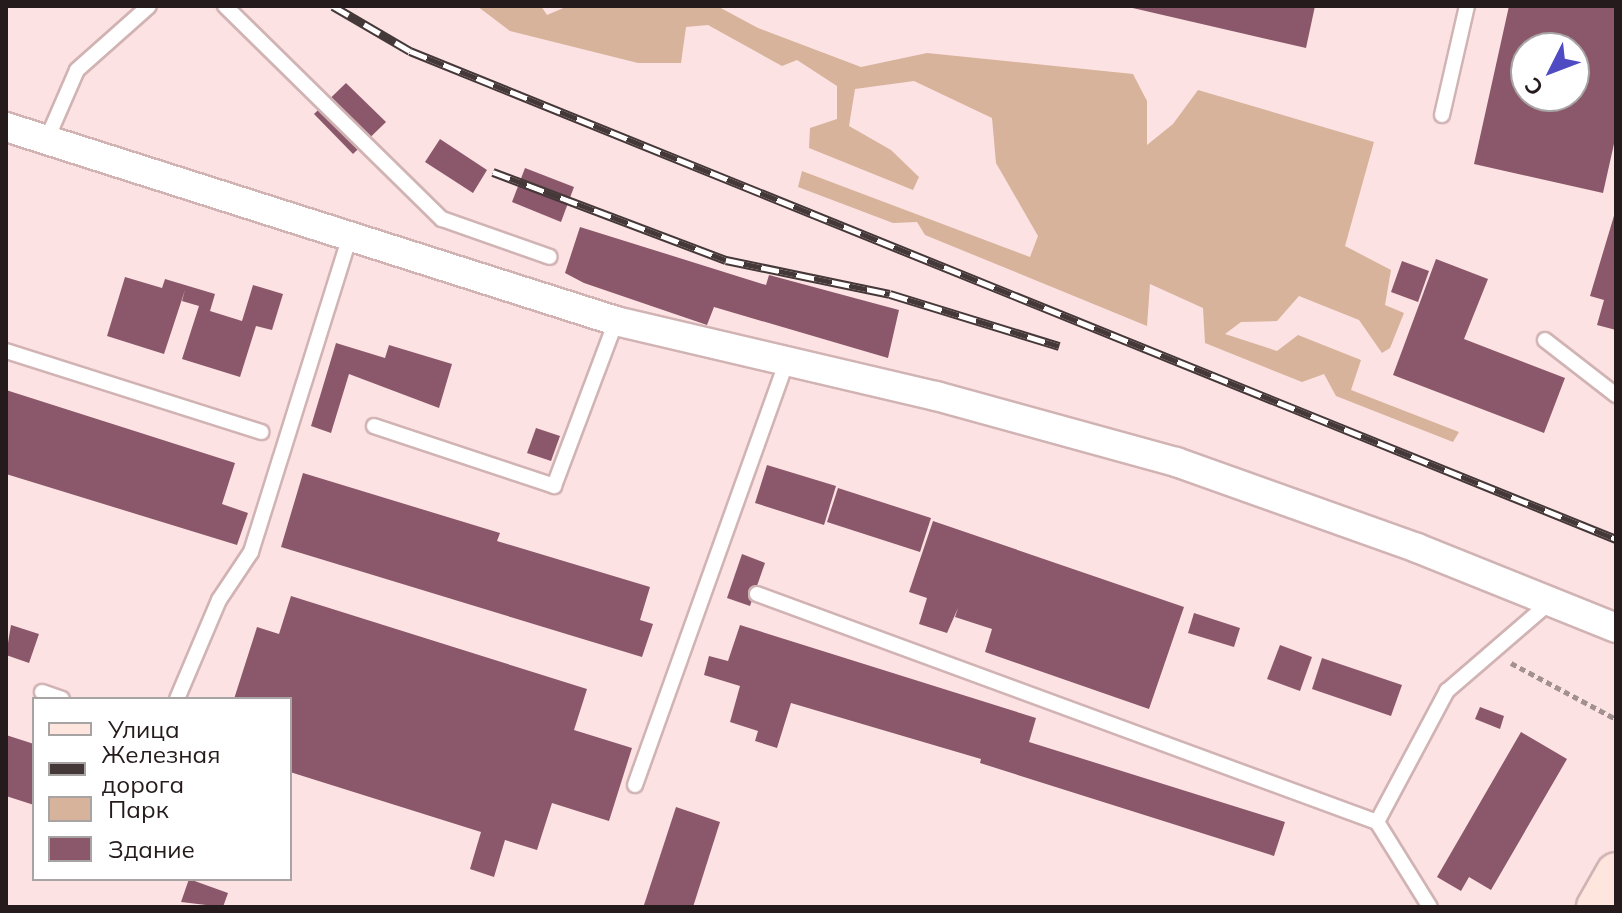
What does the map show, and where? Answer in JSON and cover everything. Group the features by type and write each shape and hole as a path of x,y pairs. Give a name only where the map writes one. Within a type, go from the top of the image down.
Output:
{"main road":[{"path":"1596,907 1616,872"}],"street":[{"path":"6,127 616,321 786,364 936,396 1176,462 1417,548 1616,628"}],"lane":[{"path":"47,139 77,70 149,6"},
{"path":"225,6 442,219 550,257"},
{"path":"1442,115 1467,6"},
{"path":"178,697 219,600 251,552 350,236"},
{"path":"374,426 554,486 616,321"},
{"path":"1545,340 1616,395"},
{"path":"6,351 261,432"},
{"path":"635,785 786,364"},
{"path":"757,594 1377,822 1430,907"},
{"path":"1377,822 1447,691 1549,603"},
{"path":"42,692 56,697"}],"path":[{"path":"1492,653 1616,719"}],"green space":[{"path":"477,6 541,6 547,15 568,6 717,6 758,28 861,67 927,53 1133,74 1147,101 1147,145 1173,124 1198,90 1374,142 1345,246 1391,270 1385,305 1404,313 1390,348 1382,353 1359,320 1299,296 1277,321 1241,322 1225,334 1277,351 1298,335 1361,360 1351,390 1459,432 1453,442 1336,396 1324,374 1302,382 1205,343 1203,308 1150,284 1147,326 925,235 917,222 893,223 798,187 802,171 1030,257 1038,236 996,163 992,118 914,81 855,89 849,126 891,150 919,177 913,190 809,148 810,128 837,119 837,86 797,60 782,66 708,25 686,27 681,63 638,63 510,31"}],"building":[{"path":"1124,6 1315,6 1306,48"},
{"path":"1509,6 1616,6 1616,135 1603,193 1474,164"},
{"path":"346,83 386,122 353,154 314,114"},
{"path":"440,139 487,170 473,193 425,162"},
{"path":"525,168 574,187 561,222 512,202"},
{"path":"1616,209 1616,330 1597,325 1604,300 1590,296"},
{"path":"580,227 766,285 769,275 899,310 888,358 714,307 707,325 584,283 565,273"},
{"path":"1436,259 1488,279 1464,339 1565,378 1544,433 1393,375"},
{"path":"1402,261 1429,271 1418,302 1391,292"},
{"path":"125,277 162,288 165,279 215,294 210,311 242,321 253,285 283,294 272,330 256,326 240,377 182,359 199,306 182,301 185,290 164,354 107,336"},
{"path":"336,343 385,358 389,345 452,364 439,408 349,374 331,433 311,426"},
{"path":"6,390 235,463 222,504 248,513 237,545 6,474"},
{"path":"536,428 560,436 551,461 527,453"},
{"path":"767,465 836,486 824,525 755,503"},
{"path":"303,473 500,533 497,541 650,587 640,620 653,624 642,657 281,547"},
{"path":"838,488 931,518 920,552 827,522"},
{"path":"933,521 1184,607 1149,709 985,652 992,629 955,617 958,608 947,633 919,624 927,598 909,592"},
{"path":"742,554 765,563 750,606 727,598"},
{"path":"291,596 587,689 574,730 632,748 609,821 552,803 537,850 505,840 494,877 470,869 481,832 292,773 292,697 235,697 257,627 279,634"},
{"path":"1194,613 1240,628 1234,647 1188,633"},
{"path":"11,625 39,634 29,663 6,655"},
{"path":"740,625 1036,718 1029,742 1285,822 1274,856 980,763 981,759 791,703 777,748 755,741 758,731 730,722 740,686 704,675 709,656 728,661"},
{"path":"1280,645 1312,657 1300,691 1267,679"},
{"path":"1322,658 1402,685 1391,716 1312,689"},
{"path":"1480,707 1504,716 1500,729 1475,719"},
{"path":"1521,732 1567,759 1491,890 1469,877 1461,891 1437,877"},
{"path":"6,735 32,743 32,804 6,796"},
{"path":"676,807 720,822 693,907 644,905"},
{"path":"188,881 228,893 223,907 181,902"}],"railway":[{"path":"333,6 410,51 1616,539"},
{"path":"493,172 726,260 890,294 1059,346"}]}
